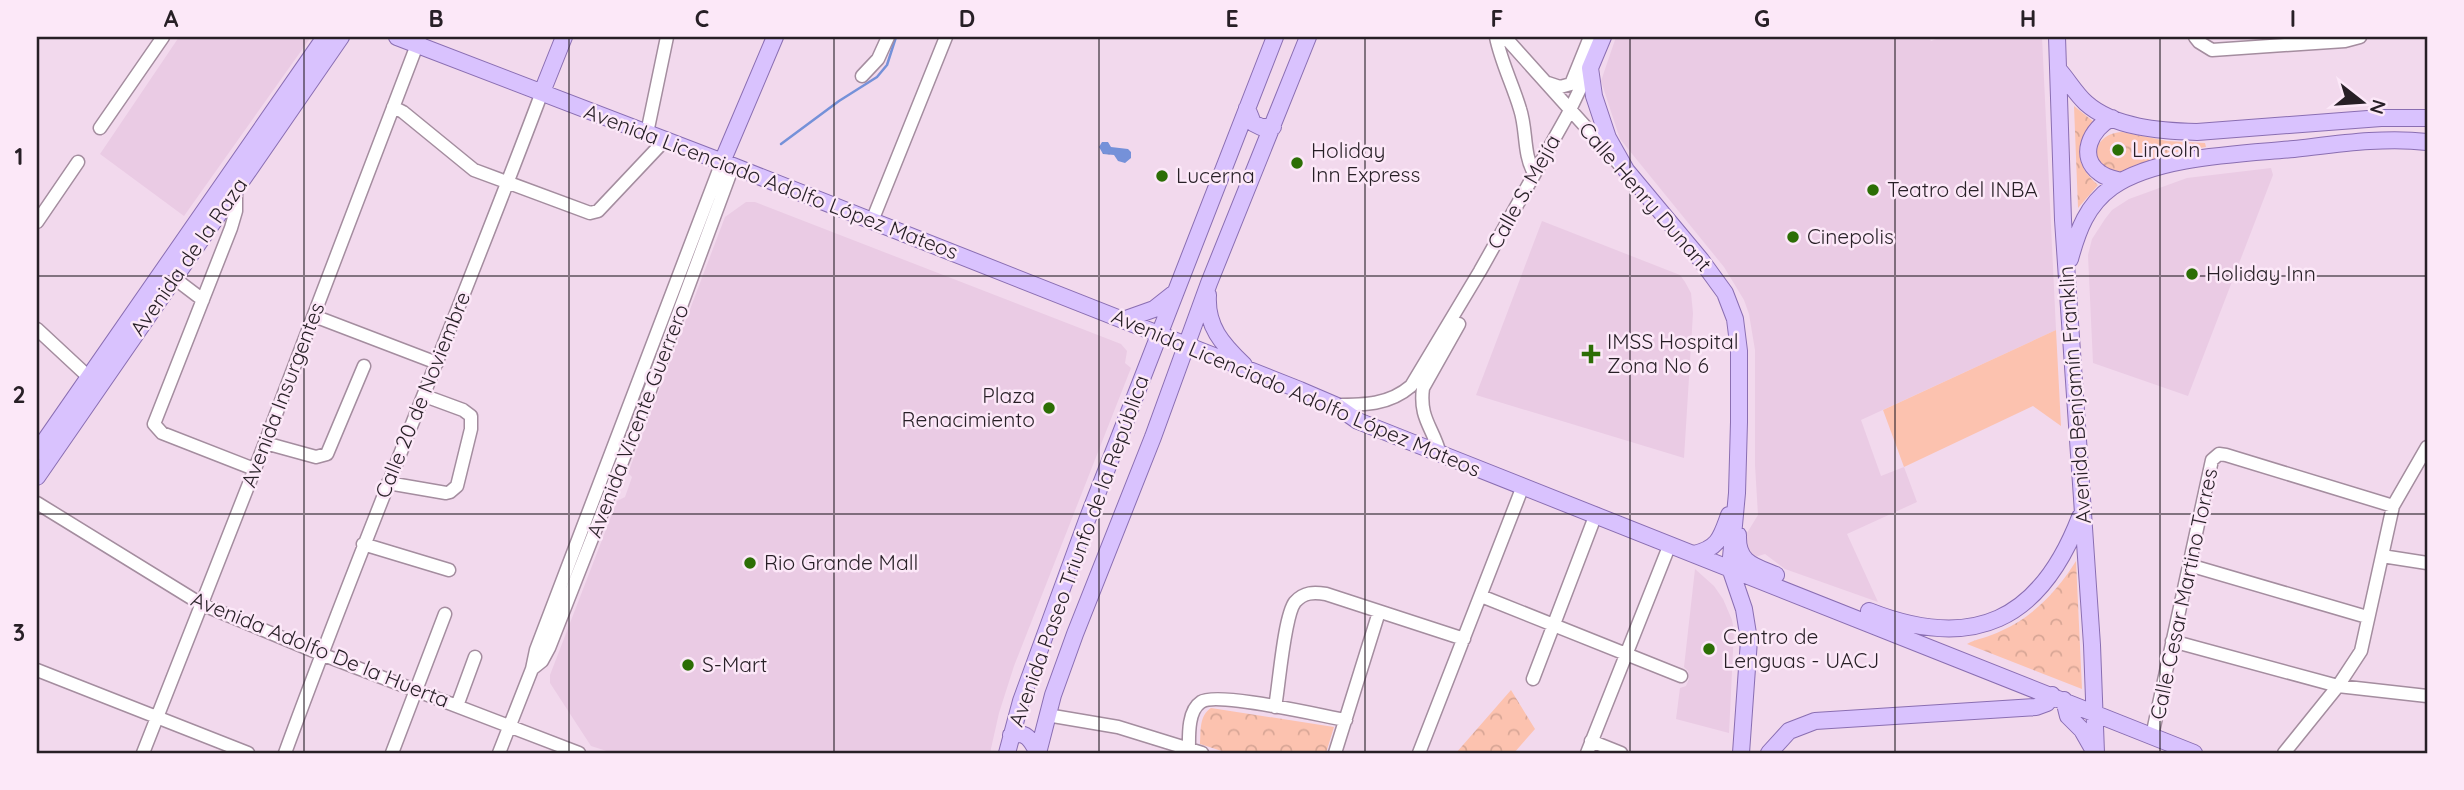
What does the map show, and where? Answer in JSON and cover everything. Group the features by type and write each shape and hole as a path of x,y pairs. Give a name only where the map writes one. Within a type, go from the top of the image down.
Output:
{"main road":[{"name":"Avenida de la Raza","path":"37,477 94,382 325,37"},
{"name":"Avenida de la Raza","path":"37,452 174,278 341,37"},
{"name":"Avenida Licenciado Adolfo López Mateos","path":"397,37 418,41 1186,345 1335,405 1358,421 2194,753"},
{"name":"Calle 20 de Noviembre","path":"542,92 564,37"},
{"path":"727,164 775,37"},
{"name":"Avenida Paseo Triunfo de la República","path":"1007,753 1021,701 1092,508 1275,37"},
{"name":"Avenida Paseo Triunfo de la República","path":"1038,753 1047,715 1075,634 1157,427 1209,283 1308,37"},
{"name":"Calle S. Mejía","path":"1590,68 1603,37"},
{"name":"Avenida Benjamín Franklin","path":"2057,37 2067,271 2096,753"},
{"path":"1590,68 1598,111 1608,138 1626,170"},
{"path":"2057,69 2089,105 2112,118 2150,128 2197,132 2381,118 2427,118"},
{"path":"1247,108 1253,123 1261,127 1273,127"},
{"path":"2112,118 2092,134 2088,154 2100,173 2121,181"},
{"path":"2067,271 2081,223 2098,199 2121,181 2195,158 2368,141 2427,142"},
{"path":"1223,169 1238,171 1248,186"},
{"name":"Calle Henry Dunant","path":"1626,170 1701,260 1731,305 1735,318 1739,351 1737,497 1730,568 1744,609 1749,640 1741,753"},
{"path":"1209,283 1207,311 1214,332 1229,351 1251,371"},
{"path":"1123,320 1154,309 1175,292"},
{"path":"1737,497 1739,551 1748,563 1879,615 1914,627 1945,631 1987,623 2025,601 2054,571 2082,511"},
{"path":"1694,554 1707,551 1717,542 1737,497"},
{"path":"1769,753 1789,731 1815,721 2036,707 2058,698 2096,753"},
{"path":"1021,701 1031,711 1047,715"},
{"path":"1011,735 1025,734 1038,753"}],"street":[{"path":"100,128 163,37"},
{"path":"647,133 667,37"},
{"path":"872,222 946,37"},
{"path":"1496,37 1500,56 1520,109 1528,161 1534,173"},
{"name":"Calle Henry Dunant","path":"1504,37 1610,156 1626,170"},
{"path":"1544,82 1560,87 1571,84 1590,37"},
{"path":"2195,37 2213,50 2345,41 2360,37"},
{"path":"862,76 878,59 883,38"},
{"name":"Avenida Insurgentes","path":"143,753 265,443 418,41"},
{"name":"Calle S. Mejía","path":"1335,405 1377,404 1393,399 1412,386 1480,271 1570,110 1590,68"},
{"name":"Calle 20 de Noviembre","path":"285,753 363,544 425,396 542,92"},
{"path":"393,107 403,112 467,165 507,184 586,212 598,211 665,140"},
{"path":"37,222 78,162"},
{"name":"Avenida Vicente Guerrero","path":"499,753 532,669 536,650 727,164"},
{"path":"236,188 236,212 177,369 154,420 155,428 162,433 254,469"},
{"name":"Calle S. Mejía","path":"1440,454 1436,439 1424,418 1423,388 1478,290 1481,283 1480,271"},
{"path":"174,278 203,300"},
{"path":"314,316 437,363"},
{"path":"37,329 94,382"},
{"path":"265,443 320,458 327,454 364,366"},
{"path":"388,483 446,493 457,486 471,429 471,416 463,410 425,396"},
{"path":"2284,753 2338,686 2361,652 2393,506 2427,447"},
{"name":"Calle Cesar Martino Torres","path":"2152,736 2212,460 2219,454 2393,506"},
{"path":"1419,753 1523,486"},
{"name":"Avenida Adolfo De la Huerta","path":"37,503 201,604 321,654 579,753"},
{"path":"1533,679 1596,514"},
{"path":"363,544 449,570"},
{"path":"1621,753 1589,747 1670,544"},
{"path":"2382,556 2427,563"},
{"path":"2189,565 2367,617"},
{"path":"1275,707 1292,608 1297,600 1312,592 1326,594 1464,639"},
{"path":"1481,596 1681,676"},
{"path":"1335,753 1379,612"},
{"path":"392,753 445,614"},
{"path":"2172,641 2338,686 2427,696"},
{"path":"457,706 475,657"},
{"path":"37,670 248,753"},
{"path":"1189,751 1191,719 1196,706 1216,698 1346,720"},
{"path":"1047,715 1100,723 1202,753"}],"shaded area":[{"path":"179,37 311,37 184,216 100,154"},
{"path":"1616,37 1929,37 1931,41 1941,37 2042,37 2056,330 1861,420 1881,476 1904,467 1917,502 1847,534 1878,602 1785,569 1765,554 1755,557 1746,550 1747,533 1758,515 1755,350 1749,314 1744,300 1724,267 1620,139 1601,81"},
{"path":"2271,168 2273,175 2188,396 2093,363 2088,255 2092,239 2112,210 2129,199 2187,178"},
{"path":"746,202 755,202 1121,344 1127,351 1125,363 1131,368 1014,666 990,753 613,753 591,746 550,683 550,675 617,501 625,497 632,477 628,473 725,217"},
{"name":"IMSS Hospital Zona No 6","path":"1542,221 1680,275 1685,282 1691,293 1693,313 1684,458 1476,395"},
{"name":"Centro de Lenguas - UACJ","path":"1695,569 1714,586 1732,620 1734,631 1729,733 1676,719 1680,688 1686,686 1689,679 1688,671 1684,667"}],"green space":[{"path":"2074,106 2094,122 2083,139 2080,155 2085,170 2098,185 2078,208"},
{"path":"2122,132 2167,141 2205,143 2206,147 2180,151 2123,172 2112,171 2098,160 2098,146 2111,134"},
{"path":"2056,330 2061,426 2033,406 1904,467 1883,410"},
{"path":"2076,561 2082,689 1967,644 1997,633 2024,618 2053,592"},
{"path":"1511,690 1535,729 1514,753 1456,753"},
{"path":"1211,708 1334,727 1326,753 1228,753 1200,744 1203,719"}],"water":[{"path":"1102,142 1108,142 1111,147 1128,149 1131,158 1125,163 1118,161 1114,155 1103,154 1099,147"}],"waterway":[{"path":"781,144 877,77 887,65 896,37"}],"place":[{"name":"Lincoln","path":"2118,150"},
{"name":"Holiday Inn Express","path":"1297,163"},
{"name":"Lucerna","path":"1162,176"},
{"name":"Teatro del INBA","path":"1873,190"},
{"name":"Cinepolis","path":"1793,237"},
{"name":"Holiday Inn","path":"2192,274"},
{"name":"IMSS Hospital Zona No 6","path":"1591,354"},
{"name":"Plaza Renacimiento","path":"1049,408"},
{"name":"Rio Grande Mall","path":"750,563"},
{"name":"Centro de Lenguas - UACJ","path":"1709,649"},
{"name":"S-Mart","path":"688,665"}]}
